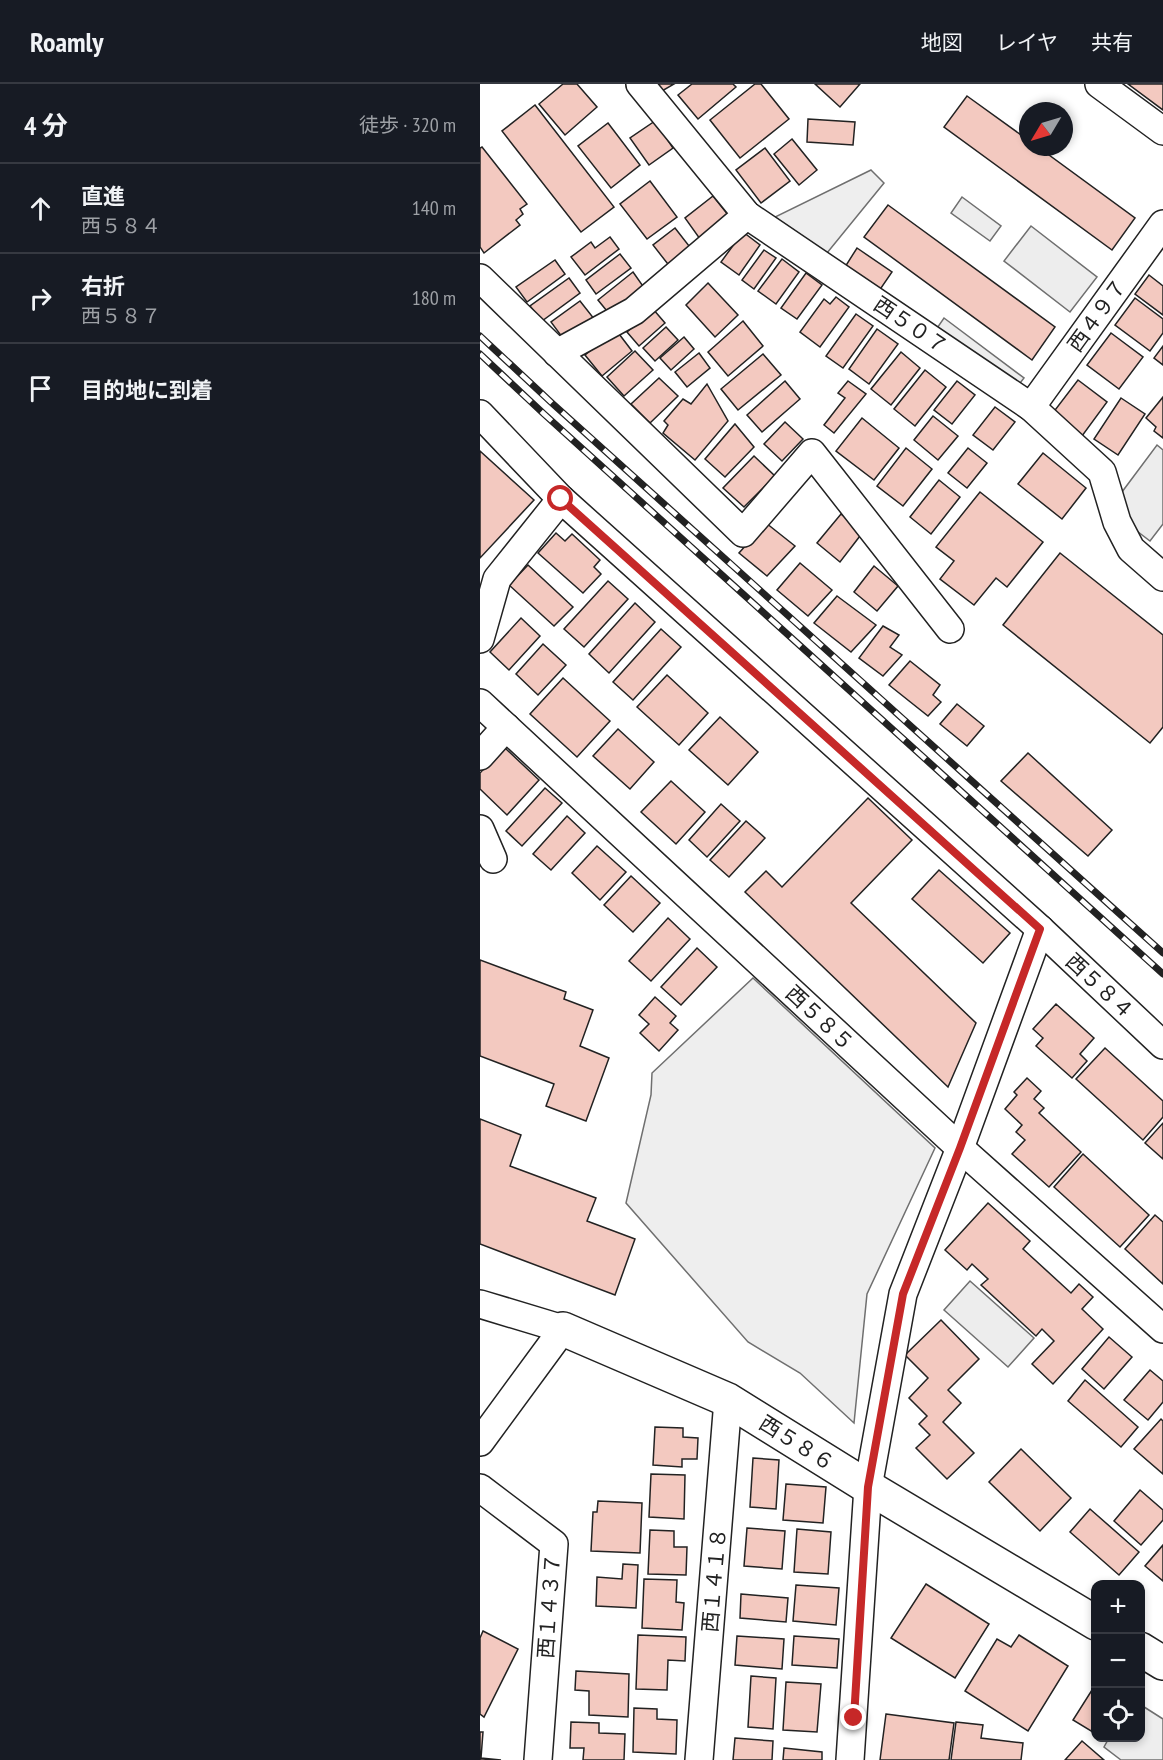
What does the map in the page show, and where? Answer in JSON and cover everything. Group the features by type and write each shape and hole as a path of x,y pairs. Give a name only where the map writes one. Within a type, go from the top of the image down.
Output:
{"street":[{"name":"西５０７","path":"640,84 747,215 1031,406 1102,472 1117,522 1131,549 1163,576"},
{"path":"1099,84 1163,130"},
{"path":"557,353 634,311 747,215"},
{"name":"西４９７","path":"1031,406 1163,224"},
{"path":"480,278 743,533 812,453 950,629"},
{"name":"西５８４","path":"480,414 561,499 1040,929 1163,1045"},
{"path":"480,639 497,579 561,499"},
{"name":"西５８５","path":"480,703 960,1148 1163,1329"},
{"path":"480,756 506,727"},
{"path":"480,829 493,859"},
{"path":"850,1760 868,1487 903,1294 960,1148 1040,929"},
{"name":"西５８６","path":"480,1304 563,1329 728,1400 1091,1621"},
{"path":"480,1442 563,1329"},
{"name":"西１４１８","path":"699,1760 728,1400"},
{"name":"西１４３７","path":"480,1488 554,1544 538,1760"},
{"path":"1145,1652 1163,1663"}],"shaded area":[{"path":"871,170 884,183 827,253 775,217"},
{"path":"962,197 1001,226 990,241 951,213"},
{"path":"1031,226 1097,277 1070,312 1004,261"},
{"path":"944,318 1024,378 1017,387 935,331"},
{"path":"1157,445 1163,450 1163,524 1150,541 1129,525 1119,496"},
{"path":"753,978 935,1148 867,1294 854,1423 800,1373 748,1342 626,1203 651,1095 652,1073"},
{"path":"970,1281 1034,1338 1008,1367 944,1310"},
{"path":"1145,1708 1163,1719 1163,1760 1121,1760 1104,1747 1107,1742 1145,1742"}],"building":[{"path":"563,84 577,84 597,107 565,135 539,104"},
{"path":"658,84 674,84 662,91"},
{"path":"692,84 733,84 736,87 698,119 678,95"},
{"path":"755,84 761,84 789,119 740,158 710,120"},
{"path":"815,84 860,84 840,107"},
{"path":"1128,84 1163,84 1163,110"},
{"path":"967,96 1019,134 1019,156 1050,156 1135,218 1112,250 944,127"},
{"path":"535,105 614,207 581,232 502,131"},
{"path":"808,119 855,122 853,145 807,142"},
{"path":"655,121 673,148 649,165 630,138"},
{"path":"608,123 640,165 611,188 578,146"},
{"path":"792,139 817,170 799,185 774,154"},
{"path":"482,147 527,204 520,209 523,214 516,220 520,225 484,253 480,247 480,148"},
{"path":"765,148 790,181 761,203 736,170"},
{"path":"650,181 677,217 647,239 620,204"},
{"path":"713,196 729,216 700,239 685,218"},
{"path":"888,205 1055,327 1032,360 864,237"},
{"path":"675,228 693,251 671,268 653,245"},
{"path":"743,232 760,245 739,275 721,262"},
{"path":"610,237 619,249 585,275 571,257 591,242 595,248"},
{"path":"857,248 892,272 879,291 845,267"},
{"path":"764,250 776,258 754,289 742,280"},
{"path":"620,254 631,268 596,294 586,280"},
{"path":"782,259 799,272 776,304 758,291"},
{"path":"555,260 565,274 527,302 516,287"},
{"path":"633,272 645,289 611,316 598,300"},
{"path":"806,273 822,285 797,319 781,308"},
{"path":"1149,275 1163,286 1163,315 1135,294"},
{"path":"569,278 580,293 542,321 530,306"},
{"path":"708,283 738,315 715,337 686,305"},
{"path":"836,297 849,307 820,347 800,332 824,299 830,304"},
{"path":"1135,298 1163,319 1163,333 1150,351 1115,325"},
{"path":"580,301 595,320 565,341 551,322"},
{"path":"653,309 665,323 639,346 627,332"},
{"path":"856,314 873,326 843,368 826,356"},
{"path":"743,321 763,346 728,376 708,352"},
{"path":"666,327 678,340 655,361 643,348"},
{"path":"877,329 898,344 869,384 849,369"},
{"path":"616,330 632,351 602,376 585,355"},
{"path":"1111,333 1143,357 1119,389 1087,365"},
{"path":"684,337 694,349 671,370 660,358"},
{"path":"1163,346 1163,365 1154,358"},
{"path":"635,351 653,370 624,396 607,377"},
{"path":"901,352 920,368 891,405 871,389"},
{"path":"699,353 710,368 687,387 675,372"},
{"path":"763,354 781,375 738,410 721,389"},
{"path":"925,370 946,387 915,426 894,409"},
{"path":"659,378 678,396 650,423 631,404"},
{"path":"1078,380 1107,402 1082,436 1052,414"},
{"path":"785,381 800,399 762,432 747,415"},
{"path":"848,381 866,394 834,433 824,425 845,398 838,393"},
{"path":"957,381 975,395 952,424 934,410"},
{"path":"707,384 728,421 695,460 663,433 668,425 664,421 683,399 691,404"},
{"path":"1163,397 1163,438 1154,431 1156,427 1146,418"},
{"path":"1121,398 1145,414 1118,455 1094,439"},
{"path":"995,407 1015,422 993,450 973,435"},
{"path":"933,416 958,436 938,460 914,440"},
{"path":"862,418 899,448 874,480 836,451"},
{"path":"785,422 803,439 782,461 764,444"},
{"path":"735,424 754,447 725,477 705,459"},
{"path":"906,448 932,469 903,506 877,486"},
{"path":"968,448 987,463 967,488 948,473"},
{"path":"480,451 534,500 480,558"},
{"path":"1043,453 1086,488 1062,519 1018,484"},
{"path":"754,456 775,476 744,507 723,488"},
{"path":"939,480 960,497 931,534 910,517"},
{"path":"980,492 1043,542 1007,587 996,578 974,605 940,579 954,561 936,547"},
{"path":"841,514 863,532 840,562 817,543"},
{"path":"766,523 795,546 767,576 739,553"},
{"path":"556,533 565,541 572,534 600,560 594,567 601,574 583,593 538,553"},
{"path":"1060,553 1163,635 1163,727 1150,743 1003,625"},
{"path":"800,563 832,590 808,616 777,590"},
{"path":"528,565 573,607 554,626 509,585"},
{"path":"874,566 898,586 877,611 854,592"},
{"path":"608,581 628,599 584,647 564,629"},
{"path":"837,596 876,625 851,652 814,623"},
{"path":"635,603 655,622 609,673 589,654"},
{"path":"521,618 540,636 509,670 490,652"},
{"path":"883,626 899,635 890,647 902,655 883,676 859,658"},
{"path":"661,629 681,647 633,700 613,682"},
{"path":"543,644 566,665 538,695 516,674"},
{"path":"910,661 940,685 933,695 941,702 928,716 889,685"},
{"path":"667,675 708,713 679,745 637,707"},
{"path":"563,678 610,721 577,757 530,714"},
{"path":"957,704 984,726 967,746 940,724"},
{"path":"720,717 758,752 728,785 689,750"},
{"path":"618,729 654,762 630,789 593,756"},
{"path":"504,747 539,780 507,815 480,789 480,773"},
{"path":"1028,753 1112,830 1088,856 1001,781"},
{"path":"671,781 705,812 676,844 641,812"},
{"path":"545,788 562,803 522,846 506,831"},
{"path":"868,798 912,840 851,903 976,1023 948,1087 745,892 766,871 782,887"},
{"path":"721,804 740,821 707,857 689,840"},
{"path":"567,816 585,833 551,870 533,854"},
{"path":"746,821 765,838 729,877 710,860"},
{"path":"597,846 626,872 600,900 572,873"},
{"path":"939,870 1010,933 983,963 912,899"},
{"path":"631,876 660,903 633,932 604,905"},
{"path":"668,918 690,939 651,981 629,961"},
{"path":"697,948 717,967 681,1005 661,987"},
{"path":"480,960 566,992 564,999 593,1010 580,1046 609,1058 586,1121 546,1106 554,1084 480,1056"},
{"path":"655,997 676,1016 670,1023 678,1030 659,1051 640,1033 649,1024 639,1015"},
{"path":"1056,1004 1094,1038 1080,1054 1087,1061 1072,1078 1036,1046 1043,1038 1033,1029"},
{"path":"1105,1048 1163,1101 1163,1117 1143,1140 1076,1079"},
{"path":"1027,1078 1041,1091 1034,1099 1044,1108 1039,1113 1081,1152 1049,1187 1012,1154 1025,1140 1016,1132 1022,1125 1005,1109 1017,1095 1014,1092"},
{"path":"480,1119 521,1135 510,1166 596,1198 587,1221 635,1239 615,1295 480,1244"},
{"path":"1163,1123 1163,1159 1145,1143"},
{"path":"1083,1154 1149,1215 1120,1247 1054,1187"},
{"path":"988,1203 1030,1241 1023,1249 1071,1293 1079,1284 1093,1297 1082,1309 1103,1329 1053,1384 1032,1364 1054,1341 1042,1329 1036,1336 981,1285 988,1279 972,1264 967,1270 945,1250"},
{"path":"1155,1215 1163,1222 1163,1284 1125,1249"},
{"path":"941,1320 979,1359 948,1390 961,1403 943,1422 974,1453 947,1479 916,1448 930,1435 919,1424 927,1416 909,1398 928,1378 905,1355"},
{"path":"1109,1337 1132,1357 1104,1389 1082,1369"},
{"path":"1150,1370 1163,1381 1163,1402 1148,1420 1124,1400"},
{"path":"1085,1380 1138,1427 1121,1447 1068,1401"},
{"path":"1161,1419 1163,1421 1163,1474 1134,1449"},
{"path":"655,1427 683,1428 683,1437 698,1438 697,1459 682,1459 682,1467 653,1465"},
{"path":"1021,1449 1071,1498 1040,1531 989,1482"},
{"path":"753,1458 779,1460 776,1509 750,1507"},
{"path":"651,1474 685,1475 684,1519 649,1517"},
{"path":"786,1484 826,1487 823,1523 783,1520"},
{"path":"1140,1490 1163,1510 1163,1520 1141,1545 1114,1521"},
{"path":"598,1501 642,1503 640,1553 591,1551 593,1512 597,1512"},
{"path":"1090,1509 1139,1552 1119,1575 1070,1532"},
{"path":"747,1528 785,1531 782,1569 744,1566"},
{"path":"797,1529 831,1532 828,1574 794,1572"},
{"path":"650,1530 674,1531 674,1547 687,1547 686,1575 648,1574"},
{"path":"1163,1545 1163,1581 1145,1566"},
{"path":"623,1564 638,1565 636,1608 596,1606 597,1577 622,1579"},
{"path":"644,1579 677,1580 676,1602 684,1603 682,1630 642,1628"},
{"path":"926,1584 989,1624 955,1678 891,1638"},
{"path":"796,1585 839,1588 836,1625 793,1621"},
{"path":"741,1594 788,1598 786,1622 740,1618"},
{"path":"483,1631 518,1649 484,1717 480,1714 480,1638"},
{"path":"638,1635 686,1637 685,1661 668,1660 667,1690 636,1689"},
{"path":"1019,1635 1068,1666 1028,1731 965,1691 997,1639 1011,1647"},
{"path":"737,1636 784,1639 782,1669 735,1665"},
{"path":"794,1636 839,1639 837,1668 792,1665"},
{"path":"576,1671 629,1674 628,1717 589,1715 589,1691 575,1690"},
{"path":"751,1676 776,1678 773,1729 748,1727"},
{"path":"786,1682 821,1684 817,1732 783,1730"},
{"path":"1091,1692 1091,1731 1073,1720"},
{"path":"634,1708 657,1709 657,1719 677,1720 676,1754 633,1752"},
{"path":"886,1714 954,1723 949,1760 880,1760"},
{"path":"571,1722 599,1723 599,1733 625,1734 624,1760 583,1760 584,1748 570,1748"},
{"path":"956,1722 983,1725 981,1738 1023,1743 1021,1760 951,1760"},
{"path":"480,1732 483,1732 481,1758 501,1760 480,1760"},
{"path":"735,1738 773,1741 772,1760 733,1760"},
{"path":"1082,1741 1104,1760 1065,1760"},
{"path":"784,1748 822,1752 822,1760 783,1760"}],"railway":[{"path":"480,336 1163,953"},
{"path":"480,354 1163,974"}],"route":[{"path":"561,499 1040,929 960,1148 903,1294 868,1487 854,1718"}]}
